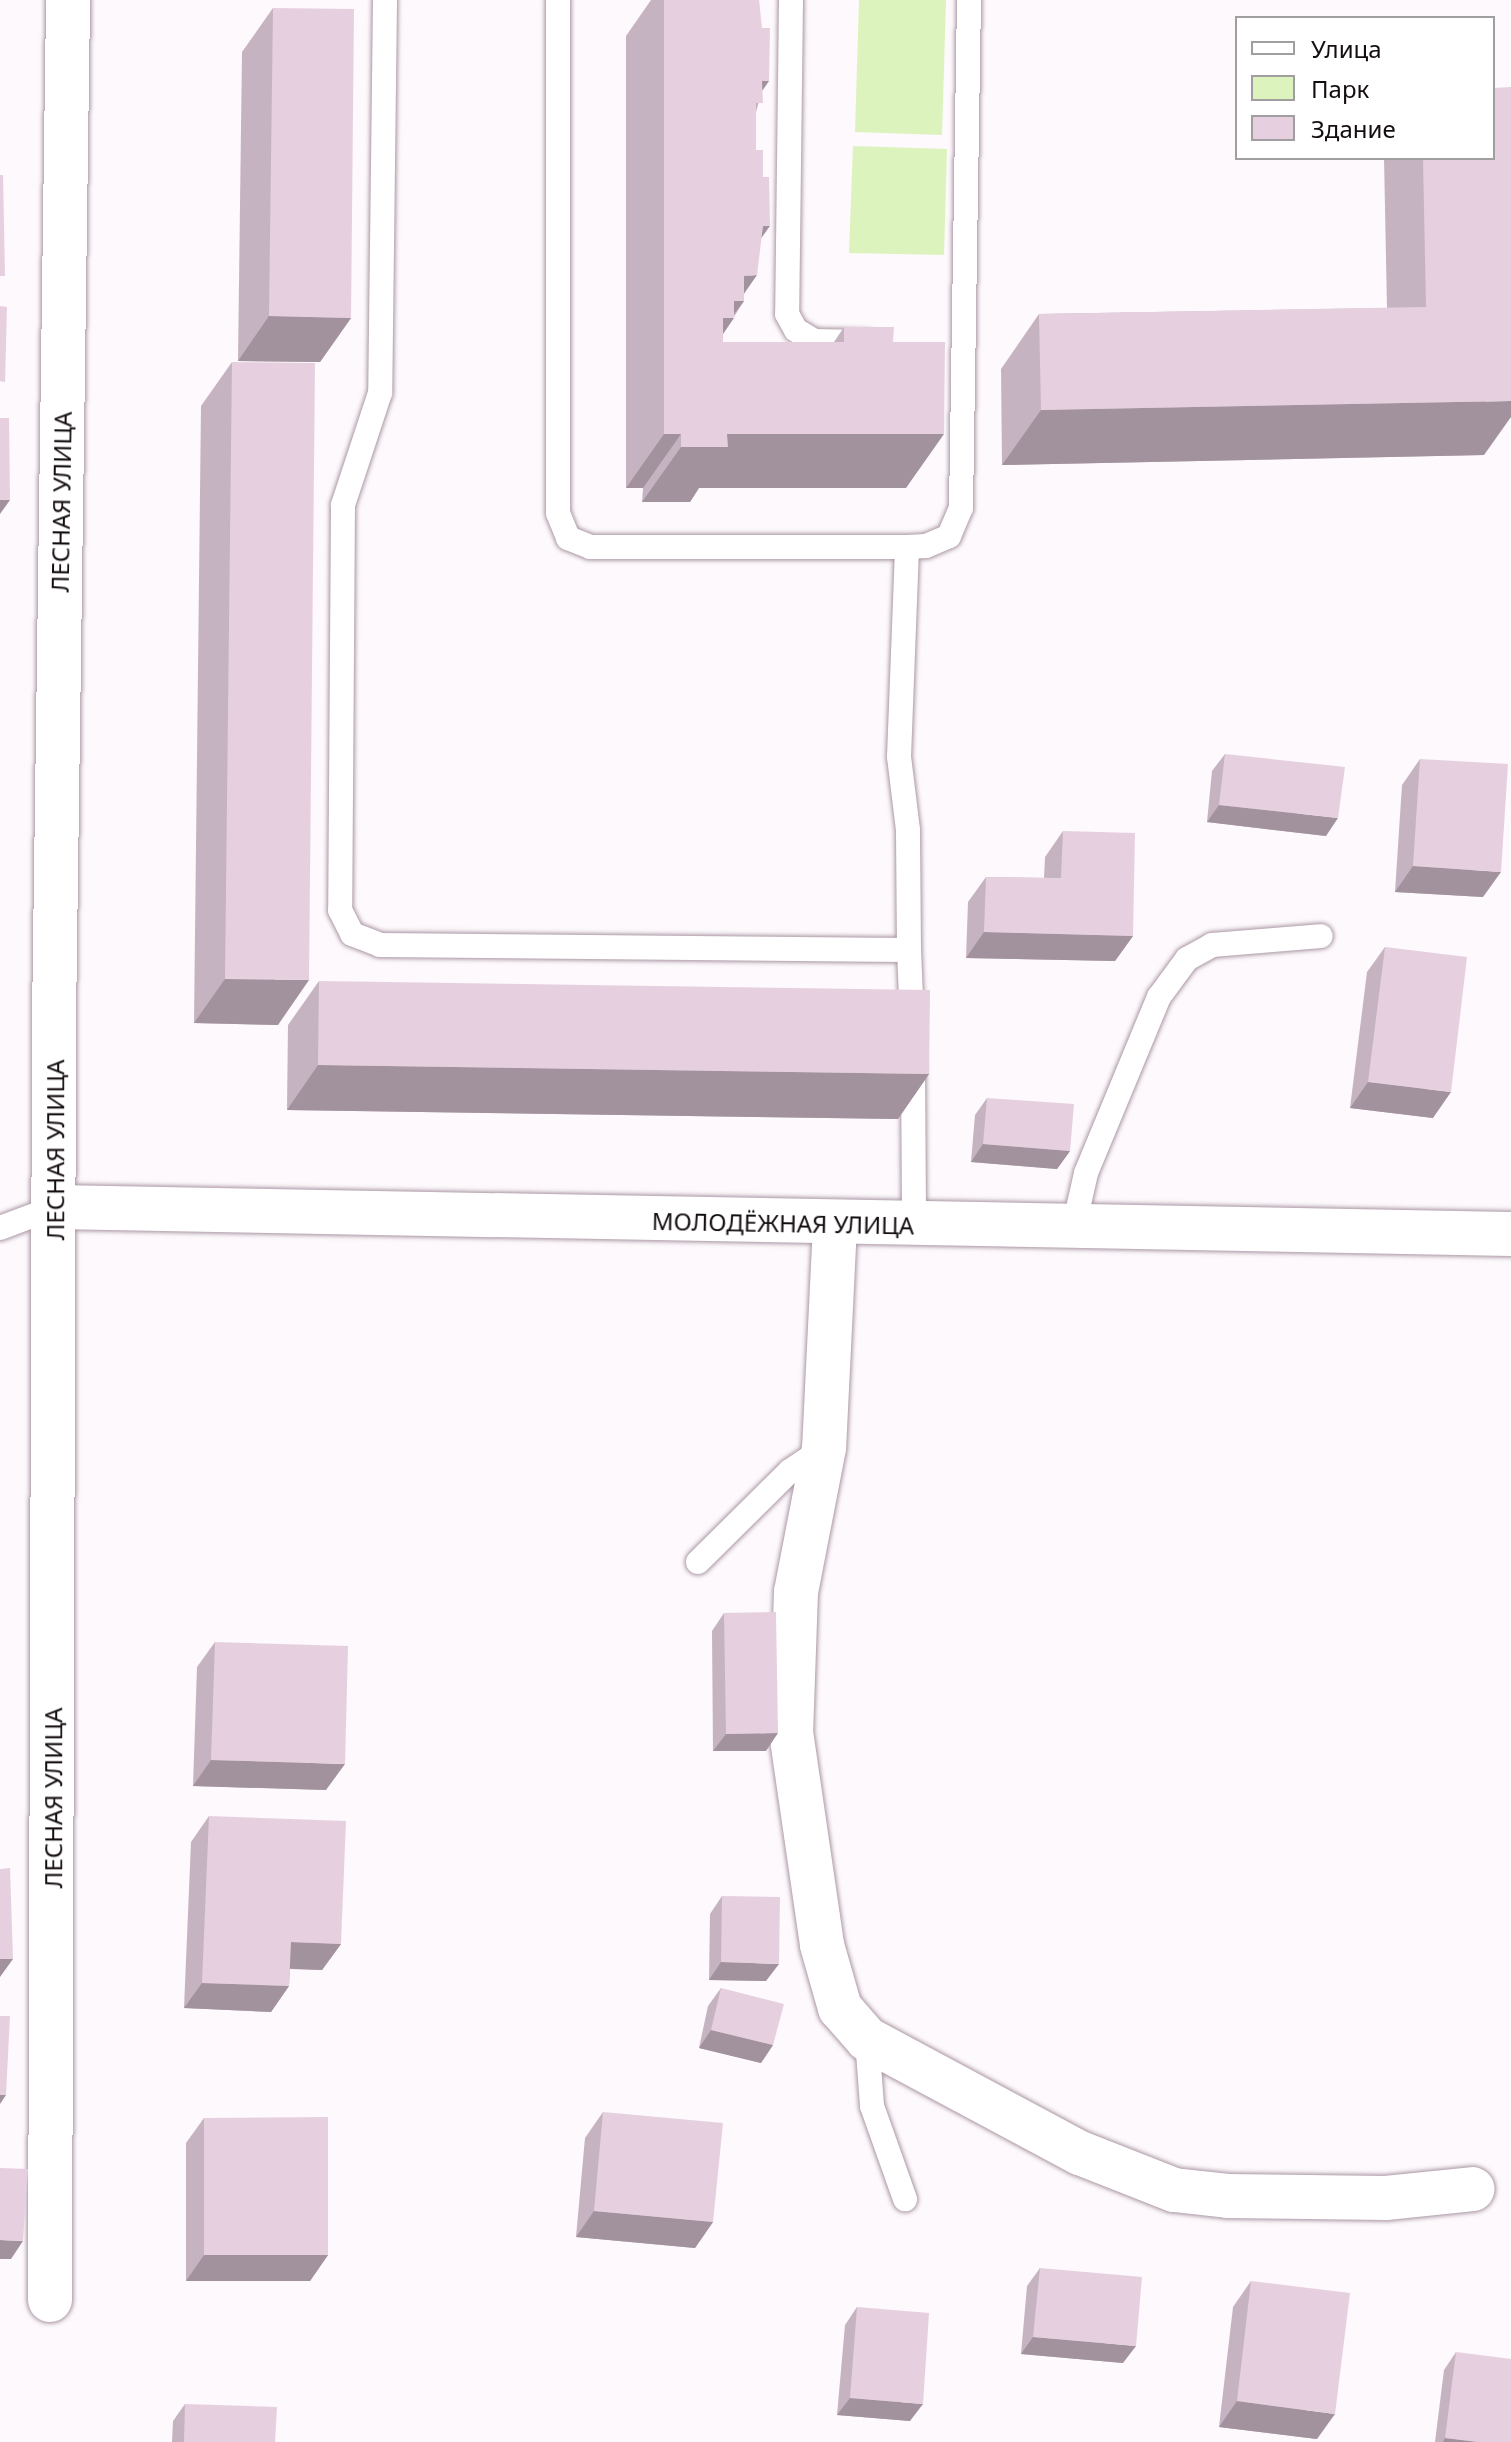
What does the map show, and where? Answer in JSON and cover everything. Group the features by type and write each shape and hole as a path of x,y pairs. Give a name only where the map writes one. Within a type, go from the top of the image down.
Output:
{"street":[{"name":"ЛЕСНАЯ УЛИЦА","path":"50,2300 56,1207 68,0"},
{"name":"МОЛОДЁЖНАЯ УЛИЦА","path":"56,1207 835,1225 1511,1234"},
{"path":"835,1225 824,1448 796,1592 791,1732 822,1945 840,2008 867,2039 1080,2153 1174,2190 1228,2196 1386,2198 1473,2189"}],"lane":[{"path":"385,0 380,393 343,505 340,910 352,934 380,945 909,950"},
{"path":"558,0 558,513 568,538 590,547 907,547 926,546 949,536 961,508 969,0"},
{"path":"791,0 787,314 796,330 814,341 889,342"},
{"path":"934,343 964,344"},
{"path":"907,547 899,757 908,830 914,1225"},
{"path":"1074,1226 1086,1173 1159,997 1187,959 1212,945 1321,936"},
{"path":"0,1228 56,1207"},
{"path":"698,1562 790,1471 824,1448"},
{"path":"867,2039 872,2106 905,2199"}],"green space":[{"path":"859,0 946,0 942,135 855,132"},
{"path":"853,146 947,149 944,255 849,253"}],"building":[{"path":"664,0 759,0 762,28 770,28 769,81 762,81 763,103 756,103 756,150 763,150 763,177 769,177 770,226 763,226 757,275 744,276 744,301 734,301 734,318 723,318 723,342 844,342 844,327 894,327 893,342 945,342 944,434 727,434 728,447 681,447 681,434 664,434"},
{"path":"273,8 354,9 351,318 269,316"},
{"path":"1511,87 1511,401 1041,410 1039,314 1426,307 1423,160 1495,160 1495,88"},
{"path":"0,175 3,175 5,276 0,276"},
{"path":"0,306 7,307 5,382 0,381"},
{"path":"232,362 315,363 309,980 225,979"},
{"path":"0,418 9,418 10,500 0,500"},
{"path":"1225,754 1345,767 1338,818 1219,805"},
{"path":"1420,759 1508,764 1501,872 1413,866"},
{"path":"1063,831 1135,833 1133,936 984,932 986,877 1061,878"},
{"path":"1385,947 1467,957 1451,1092 1368,1082"},
{"path":"319,981 930,990 929,1074 318,1065"},
{"path":"987,1098 1074,1104 1070,1151 983,1144"},
{"path":"776,1612 778,1733 726,1734 724,1613"},
{"path":"215,1642 348,1646 345,1764 211,1760"},
{"path":"209,1816 346,1821 341,1944 291,1942 289,1986 202,1983"},
{"path":"10,1868 13,1959 0,1959 0,1869"},
{"path":"722,1896 780,1897 779,1964 721,1962"},
{"path":"721,1988 784,2004 773,2045 711,2030"},
{"path":"0,2016 10,2016 6,2095 0,2095"},
{"path":"603,2112 723,2123 713,2222 594,2211"},
{"path":"328,2117 328,2255 204,2255 204,2118"},
{"path":"0,2168 28,2169 23,2241 0,2240"},
{"path":"1040,2268 1142,2277 1136,2346 1033,2337"},
{"path":"1251,2281 1350,2293 1335,2414 1237,2401"},
{"path":"857,2307 929,2313 923,2404 850,2398"},
{"path":"1456,2352 1511,2359 1511,2442 1445,2438"},
{"path":"185,2404 277,2407 275,2442 184,2442"}]}
